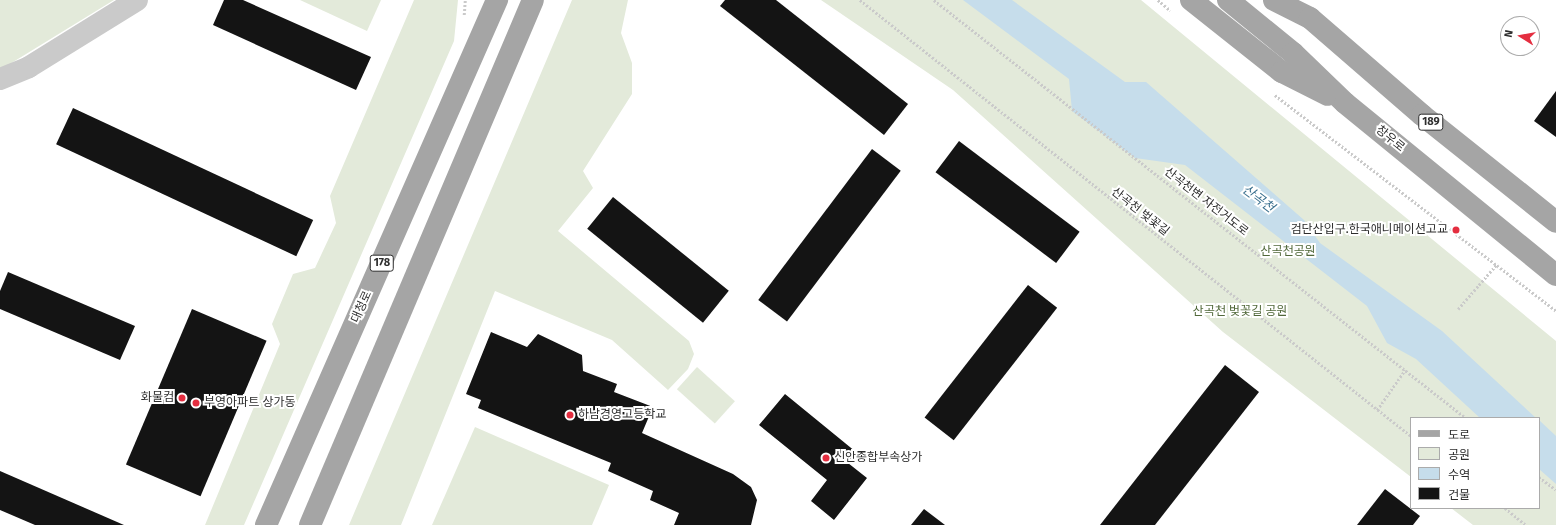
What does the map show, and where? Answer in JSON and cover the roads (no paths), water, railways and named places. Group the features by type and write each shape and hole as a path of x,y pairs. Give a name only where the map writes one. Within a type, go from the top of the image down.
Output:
{"main road":[{"name":"대청로","path":"266,525 497,0"},
{"path":"310,525 533,0"},
{"name":"창우로","path":"1228,0 1293,53 1345,103 1556,275"},
{"name":"189","path":"1274,0 1310,18 1556,222"},
{"path":"1295,0 1310,18"},
{"path":"1184,8 1282,72 1345,103"}],"lane":[{"path":"0,79 29,67 137,0"}],"water":[{"name":"산곡천","path":"963,0 1012,0 1125,82 1146,82 1304,220 1320,243 1442,331 1535,417 1479,417 1416,359 1387,343 1367,306 1185,165 1135,158 1072,111 1069,79"},
{"path":"1540,421 1556,436 1556,484 1540,470"}],"place":[{"name":"검단산입구.한국애니메이션고교","path":"1456,230"},
{"name":"화물컴","path":"182,398"},
{"name":"부영아파트 상가동","path":"196,403"},
{"name":"하남경영고등학교","path":"570,415"},
{"name":"신안종합부속상가","path":"826,458"}],"park label":[{"name":"산곡천공원","path":"1288,252"},
{"name":"산곡천 벚꽃길 공원","path":"1240,312"}]}
